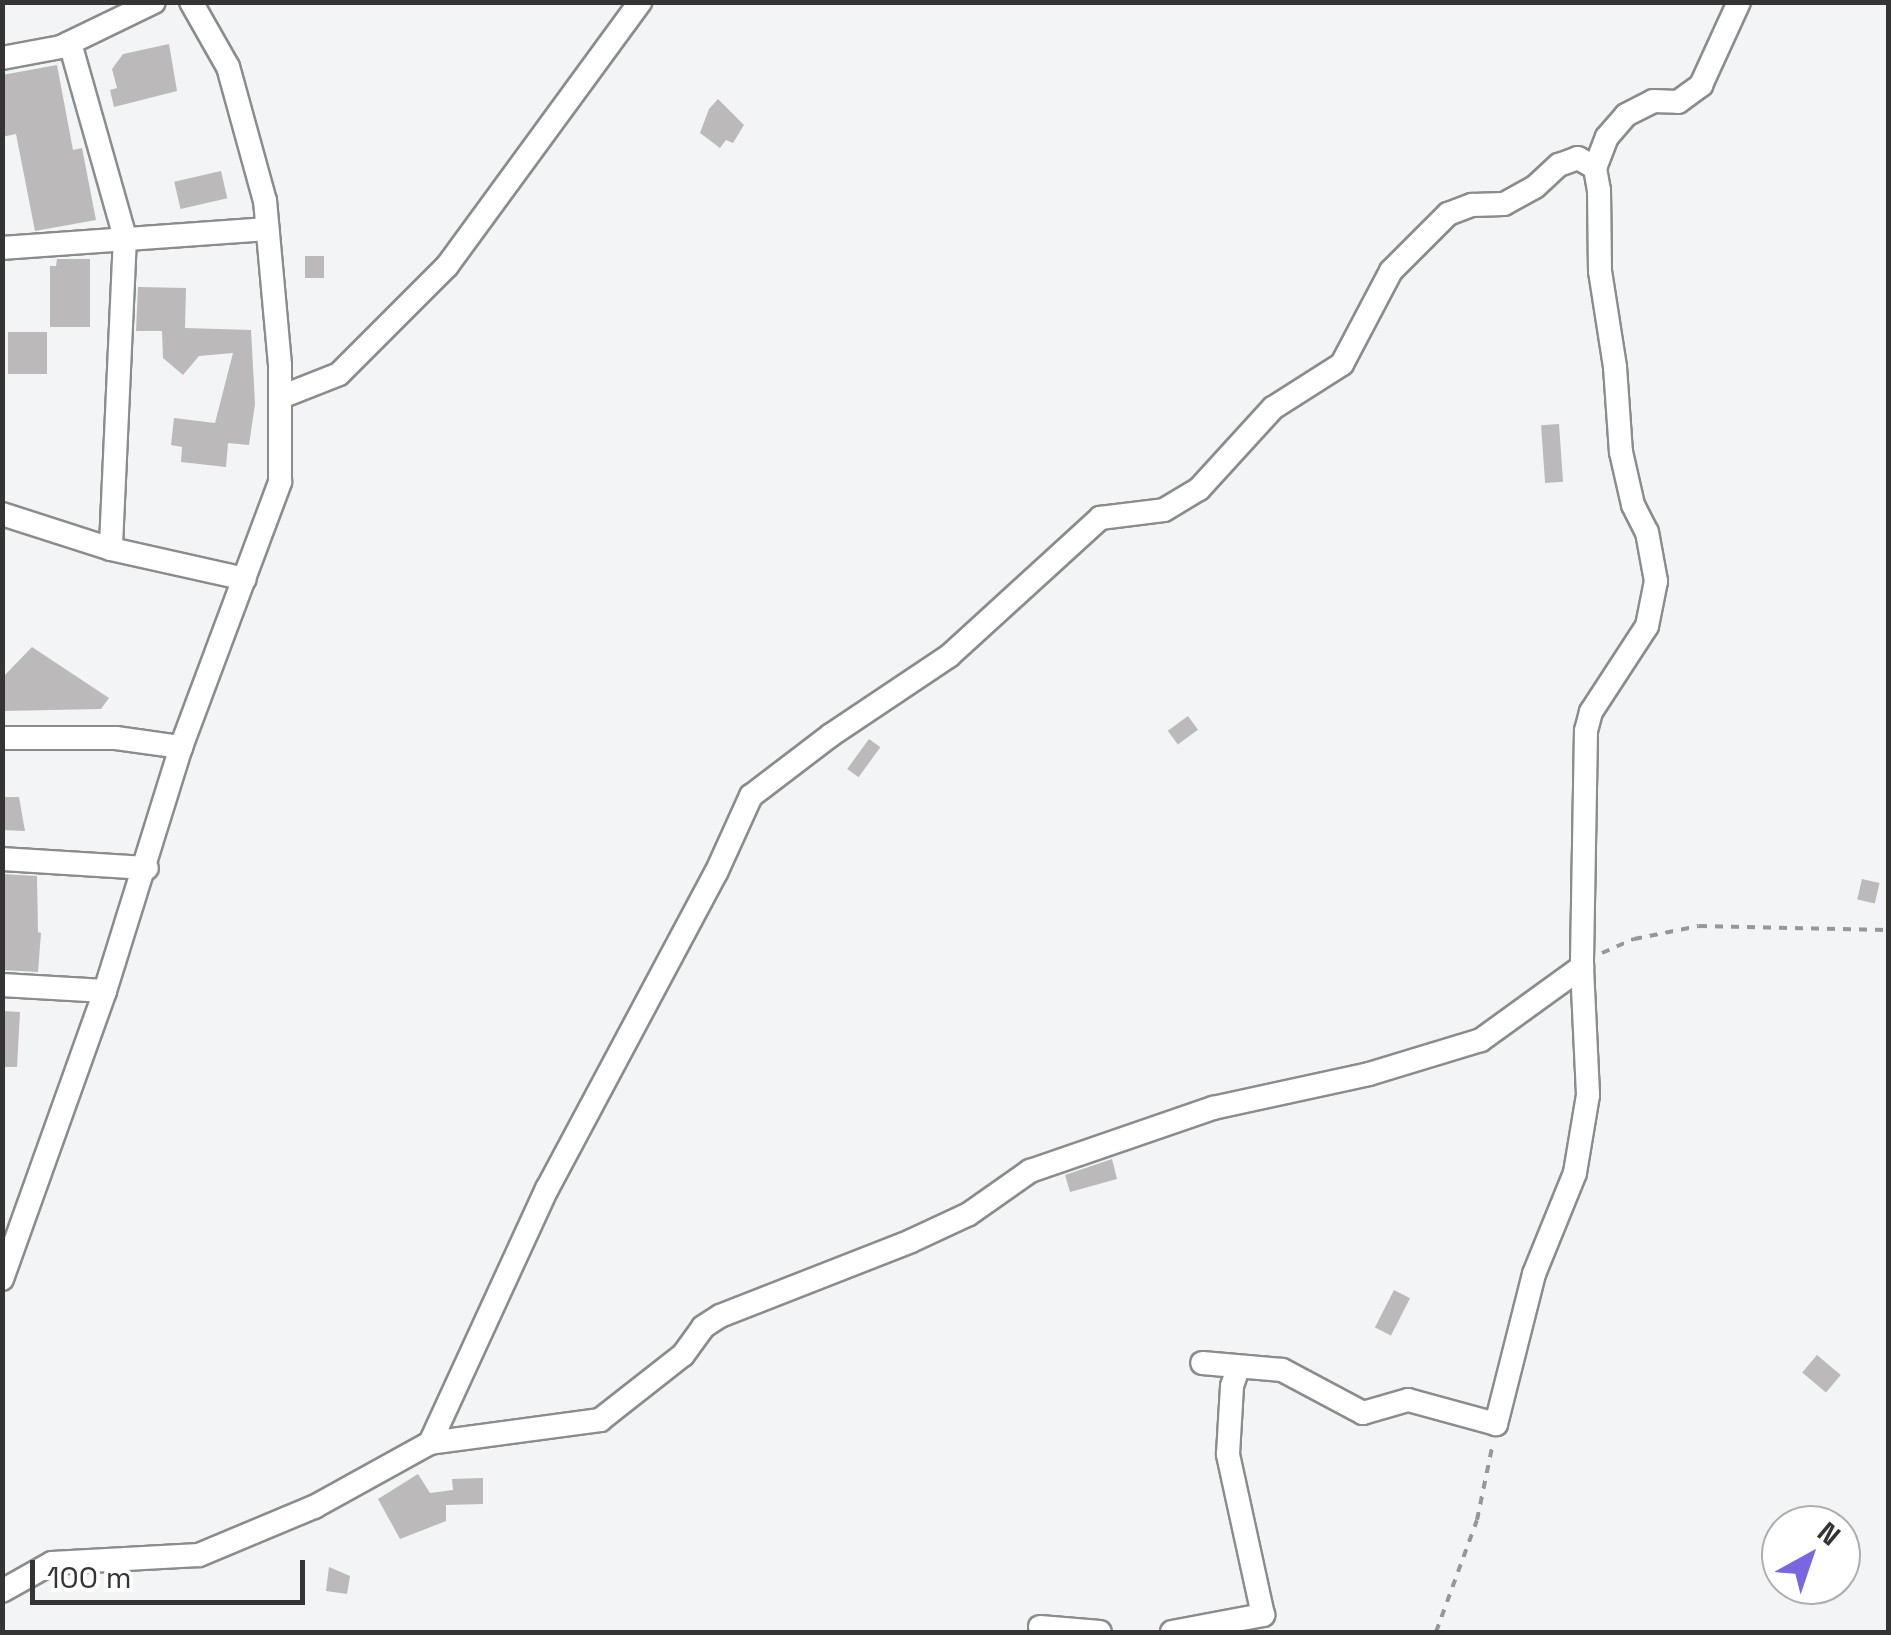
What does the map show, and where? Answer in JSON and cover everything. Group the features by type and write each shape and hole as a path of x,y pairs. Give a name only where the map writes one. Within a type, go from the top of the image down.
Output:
{"street":[{"path":"2,58 70,42 154,2"},
{"path":"2,1280 105,991 181,747 280,482 280,397 265,201 228,67 191,2"},
{"path":"280,397 339,374 447,266 640,2"},
{"path":"1202,1363 1293,1374 1363,1413 1408,1400 1496,1424 1528,1295 1575,1173 1586,1125 1588,1056 1582,967 1586,730 1591,712 1647,626 1656,581 1647,532 1633,504 1620,452 1616,368 1600,271 1601,204 1595,168 1608,137 1626,115 1652,101 1678,102 1701,85 1739,2"},
{"path":"70,42 125,237 111,549"},
{"path":"430,1443 547,1189 716,872 752,796 831,735 949,656 1100,518 1164,510 1199,489 1273,408 1342,364 1391,271 1448,214 1472,205 1504,204 1535,187 1560,165 1578,158 1595,168"},
{"path":"2,248 267,229"},
{"path":"2,514 111,549 245,578"},
{"path":"2,738 116,738 181,747"},
{"path":"2,859 146,868"},
{"path":"2,1591 52,1564 199,1555 314,1507 430,1443 600,1420 683,1355 703,1327 720,1316 911,1241 968,1214 1030,1170 1213,1108 1369,1074 1481,1040 1582,967"},
{"path":"2,985 105,991"},
{"path":"1172,1632 1263,1615 1228,1454 1232,1386 1238,1369"},
{"path":"1040,1627 1100,1632"}],"path":[{"path":"1582,967 1634,938 1700,926 1888,930"},
{"path":"1436,1632 1477,1520 1496,1424"}],"building":[{"path":"169,44 177,91 114,107 110,90 117,88 112,69 123,54"},
{"path":"57,65 73,150 82,148 96,220 35,231 16,134 2,137 2,75"},
{"path":"718,99 744,125 733,143 726,140 720,148 700,133 709,109"},
{"path":"221,171 227,198 181,209 174,182"},
{"path":"305,256 324,256 324,278 305,278"},
{"path":"57,259 90,259 90,327 50,327 50,266 56,266"},
{"path":"138,287 186,288 185,328 251,330 255,404 249,445 228,443 226,467 181,462 182,447 171,445 174,418 215,423 233,353 199,356 183,375 163,358 162,331 136,331"},
{"path":"8,332 47,332 47,374 8,374"},
{"path":"1559,424 1563,482 1545,483 1541,425"},
{"path":"32,647 109,698 101,709 2,711 2,678"},
{"path":"1188,716 1198,730 1178,744 1168,731"},
{"path":"869,739 880,747 859,777 847,769"},
{"path":"2,797 19,797 25,831 2,830"},
{"path":"2,874 37,876 41,933 38,972 2,970"},
{"path":"1862,879 1880,883 1875,904 1857,899"},
{"path":"2,1011 20,1012 17,1067 2,1067"},
{"path":"1112,1159 1117,1179 1070,1192 1065,1175"},
{"path":"1394,1290 1410,1298 1391,1336 1375,1327"},
{"path":"1817,1355 1841,1375 1826,1393 1802,1373"},
{"path":"418,1474 430,1493 453,1490 452,1479 483,1478 483,1504 446,1505 446,1521 400,1539 378,1499"},
{"path":"329,1567 350,1576 347,1594 326,1591"}]}
